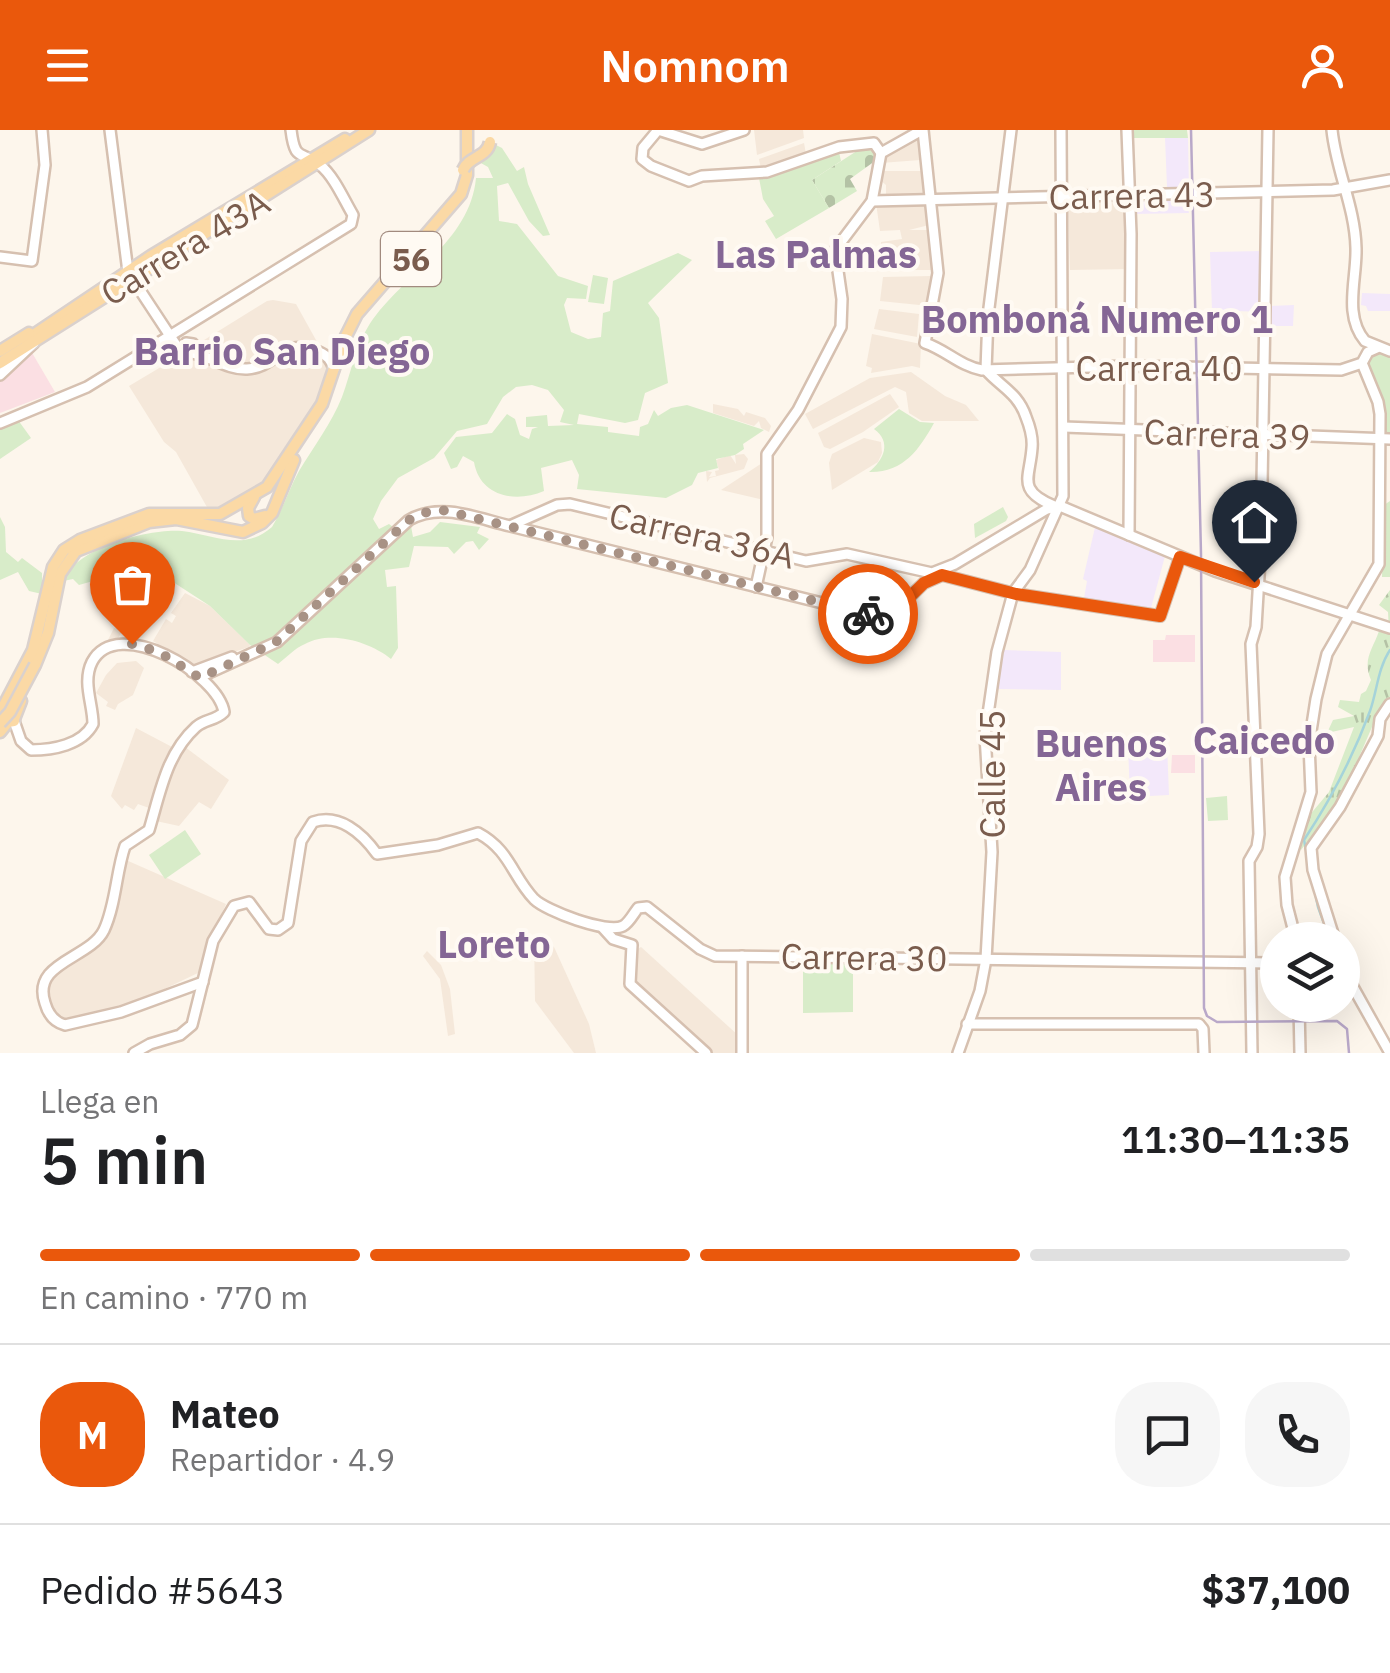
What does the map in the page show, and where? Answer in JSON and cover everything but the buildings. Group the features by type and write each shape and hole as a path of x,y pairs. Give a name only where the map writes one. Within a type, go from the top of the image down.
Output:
{"main road":[{"path":"328,152 351,130"},
{"name":"Carrera 43A","path":"4,360 360,130"},
{"name":"Carrera 43A","path":"328,152 369,130"},
{"path":"328,152 378,130"},
{"name":"56","path":"0,713 34,650 53,567 64,550 149,514 211,517 254,496 274,480 317,413 341,350 364,305 442,218 465,184 469,130"},
{"name":"56","path":"272,513 292,464 326,407 356,325 466,196 472,174 469,130"},
{"path":"442,218 463,170 468,162 486,152 489,136"},
{"name":"Carrera 43A","path":"4,360 52,320 130,276"},
{"path":"4,360 40,337"},
{"path":"254,496 248,508 250,517 272,513"},
{"path":"227,511 241,512 245,521 240,527 228,529"},
{"path":"0,728 35,664 48,633 60,574 76,551 160,520 248,530 262,524 272,513"},
{"path":"0,728 14,720 34,676 35,664"}],"street":[{"path":"0,257 32,261 46,165 42,130"},
{"path":"110,130 130,276 167,337 186,351 233,367 250,368 292,346 325,355 341,350"},
{"path":"2,421 68,398 354,220 313,162 296,150 291,130"},
{"path":"744,130 694,143 658,130 643,148 642,160 689,181 702,176 768,172 826,151 863,143 874,143 881,154 872,200 836,250 842,323 835,344 798,410 767,454 764,552 756,587"},
{"path":"881,154 923,130 932,200"},
{"path":"1010,130 987,323 986,370 1019,400 1032,439 1026,470 1028,482 1039,498 1199,565 1390,628"},
{"path":"1057,506 1064,428 1062,130"},
{"path":"1128,130 1130,534"},
{"path":"1252,1053 1249,861 1259,839 1251,644 1256,632 1258,583 1268,130"},
{"path":"1332,130 1356,246 1352,317 1362,337 1390,351"},
{"name":"Carrera 43","path":"872,200 1344,188 1390,180"},
{"path":"876,186 890,200"},
{"name":"Carrera 40","path":"932,200 938,273 925,343 964,365 986,370 1130,366 1341,370 1362,363"},
{"path":"1328,922 1295,842 1311,792 1309,744 1328,654 1379,564 1385,438 1378,402 1362,363 1365,354 1378,348"},
{"path":"325,355 334,369"},
{"name":"Carrera 39","path":"1064,428 1385,438"},
{"name":"Carrera 36A","path":"510,526 570,504 806,561 852,555 932,573 1057,506"},
{"name":"Calle 45","path":"958,1053 980,990 986,959 992,852 984,735 997,652 1013,593 1030,570 1057,506"},
{"path":"196,675 268,647 409,520 427,512 447,511 887,619 924,583 942,575 1013,593 1160,616 1180,557"},
{"path":"8,701 24,746 36,751 64,745 91,730 94,718 88,675 92,661 116,646 143,645 212,688 223,706 222,714 196,727 179,750 159,788 149,830 125,846 102,934 46,978 44,1001 60,1025 121,1012 203,982"},
{"path":"1292,922 1285,884 1301,856 1340,807 1378,736 1380,719 1390,704"},
{"path":"134,1053 180,1035 192,1025 213,941 234,906 249,902 266,927 278,930 290,918 300,841 316,820 340,822 352,828 377,854 438,845 478,833 507,856 538,902 613,932 635,948 630,984 706,1053"},
{"name":"Carrera 30","path":"613,932 638,908 647,907 708,954 1260,962"},
{"path":"742,956 742,1053"},
{"path":"1360,1000 1390,1053"},
{"path":"1299,1022 1300,1053"},
{"path":"967,1024 1202,1026 1204,1053"}],"shaded area":[{"path":"754,130 803,130 804,138 757,155"},
{"path":"918,136 920,160 881,163 882,156"},
{"path":"1165,138 1188,138 1189,190 1179,192 1179,187 1167,187"},
{"path":"804,143 806,154 761,169 759,159"},
{"path":"881,171 924,171 927,196 890,198 886,185 878,178"},
{"path":"1135,199 1186,199 1189,213 1133,214"},
{"path":"1127,202 1129,269 1070,270 1068,203"},
{"path":"876,203 927,203 929,225 909,230 930,230 933,270 881,270 881,242 902,239 900,230 880,231"},
{"path":"1263,251 1261,312 1212,310 1210,252"},
{"path":"931,276 929,306 880,301 883,277"},
{"path":"1362,293 1390,294 1390,311 1368,311 1361,305"},
{"path":"273,300 296,304 321,349 291,341 242,364 202,355 196,345"},
{"path":"1294,305 1293,326 1268,326 1269,306"},
{"path":"879,309 919,314 917,337 874,329"},
{"path":"872,334 921,344 920,368 871,373 872,368 866,366"},
{"path":"299,349 320,356 329,367 314,410 263,485 226,506 208,509 176,452 164,442 129,386 181,355 239,372"},
{"path":"31,351 55,392 0,413 0,377"},
{"path":"911,372 945,396 966,405 979,421 922,421 909,413 906,392 895,387 813,429 805,414 870,378"},
{"path":"890,394 899,407 863,432 830,449 824,447 818,433"},
{"path":"713,404 738,409 744,416 746,412 765,418 771,426 769,432 761,428 759,421 754,426 713,413"},
{"path":"864,438 881,442 878,462 832,490 832,454"},
{"path":"744,454 748,459 744,469 707,482 706,471 712,472 709,477 716,476 715,471 719,470 716,460 730,455 736,464 735,455"},
{"path":"765,461 764,500 721,490"},
{"path":"1096,523 1165,556 1151,608 1138,606 1137,612 1083,604 1087,581 1083,579"},
{"path":"138,581 143,583 134,606 117,641 112,642 108,640 114,628 118,629 120,618 124,619 122,613 129,606"},
{"path":"185,593 210,606 249,647 192,666 157,647 153,641 166,619 172,623 176,616 171,613"},
{"path":"1166,635 1195,635 1195,662 1153,662 1153,640 1165,640"},
{"path":"1004,650 1061,652 1061,690 996,689"},
{"path":"136,661 144,668 133,695 115,710 106,706 108,702 96,693 106,675 117,663"},
{"path":"136,728 174,748 149,808 138,804 134,810 125,805 122,809 111,796"},
{"path":"1167,744 1169,795 1130,797 1128,745"},
{"path":"185,747 229,780 211,809 199,802 179,826 156,821 165,788"},
{"path":"1172,755 1195,755 1195,773 1171,773"},
{"path":"126,860 226,904 200,972 135,1003 61,1023 47,1001 49,980 97,943 111,918"},
{"path":"534,935 554,947 589,1024 596,1053 574,1053 535,1001"},
{"path":"641,947 740,1037 740,1053 708,1053 633,984 635,951"},
{"path":"427,951 441,965 450,989 455,1034 448,1036 440,979 423,956"}],"green space":[{"path":"1129,130 1187,130 1188,138 1129,138"},
{"path":"494,144 502,148 517,171 524,167 550,235 543,236 529,221 508,183 497,186 499,221 517,224 558,276 588,286 586,299 567,298 564,305 571,332 588,339 601,337 603,313 610,311 613,281 678,253 692,260 648,303 659,318 668,383 645,393 638,420 625,423 579,414 577,424 639,436 640,427 648,424 654,410 658,416 687,405 764,430 743,444 744,449 735,455 716,459 718,468 698,473 692,485 666,498 577,489 579,475 572,460 541,468 544,491 511,496 491,490 474,462 463,456 457,467 451,469 444,453 456,437 492,433 507,414 515,419 520,435 529,439 532,429 538,427 526,427 526,417 547,415 548,426 574,425 560,422 564,410 548,390 532,385 516,387 503,397 487,424 457,431 434,458 398,478 381,501 373,519 379,529 389,524 397,530 411,526 413,537 430,532 440,522 480,527 477,533 489,539 479,550 473,541 466,542 454,554 448,547 414,546 409,567 385,570 387,587 396,586 398,648 391,659 361,643 326,638 301,646 278,664 250,645 210,606 173,582 128,571 79,585 73,579 63,581 82,559 133,537 182,531 240,540 261,535 272,527 299,471 338,407 367,328 450,238 471,200 476,178 493,178 488,167 479,162"},
{"path":"866,145 875,151 875,161 850,179 857,191 829,208 812,180"},
{"path":"839,152 841,161 812,180 829,208 776,239 765,221 774,216 763,199 759,178"},
{"path":"593,275 608,278 604,304 588,302"},
{"path":"1375,353 1390,356 1390,436 1383,435 1365,366 1368,357"},
{"path":"899,409 920,422 934,423 909,458 891,469 869,472 884,451 883,440 874,429"},
{"path":"18,420 31,438 0,459 0,429"},
{"path":"1390,501 1390,577 1382,577 1384,505"},
{"path":"1003,507 1006,521 975,538 974,524"},
{"path":"0,517 5,527 6,552 42,573 42,594 29,591 18,572 0,580"},
{"path":"1390,590 1390,698 1375,720 1341,799 1301,850 1297,842 1308,817 1329,792 1354,727 1327,733 1333,720 1354,716 1338,707 1340,700 1359,702 1371,680 1369,654 1379,631 1389,631 1388,612 1379,605"},
{"path":"1227,796 1228,820 1208,821 1206,798"},
{"path":"185,830 201,854 165,879 149,855"},
{"path":"803,962 853,962 853,1012 803,1013"}],"waterway":[{"path":"1323,922 1304,840 1356,745 1390,650"},
{"path":"1360,1007 1385,1053"}],"tram line":[{"path":"1191,130 1201,554 1204,1008 1207,1016 1217,1022 1337,1021 1347,1029 1349,1053"}],"way so far":[{"path":"132,644 159,652 200,678 276,642 409,520 442,510 868,614"}],"district":[{"name":"Las Palmas","path":"816,253"},
{"name":"Bomboná Numero 1","path":"1097,318"},
{"name":"Barrio San Diego","path":"282,350"},
{"name":"Caicedo","path":"1264,739"},
{"name":"Buenos Aires","path":"1101,764"},
{"name":"Loreto","path":"494,943"}],"route":[{"path":"868,614 887,619 924,583 942,575 1016,594 1160,616 1180,557 1254,582"}]}
